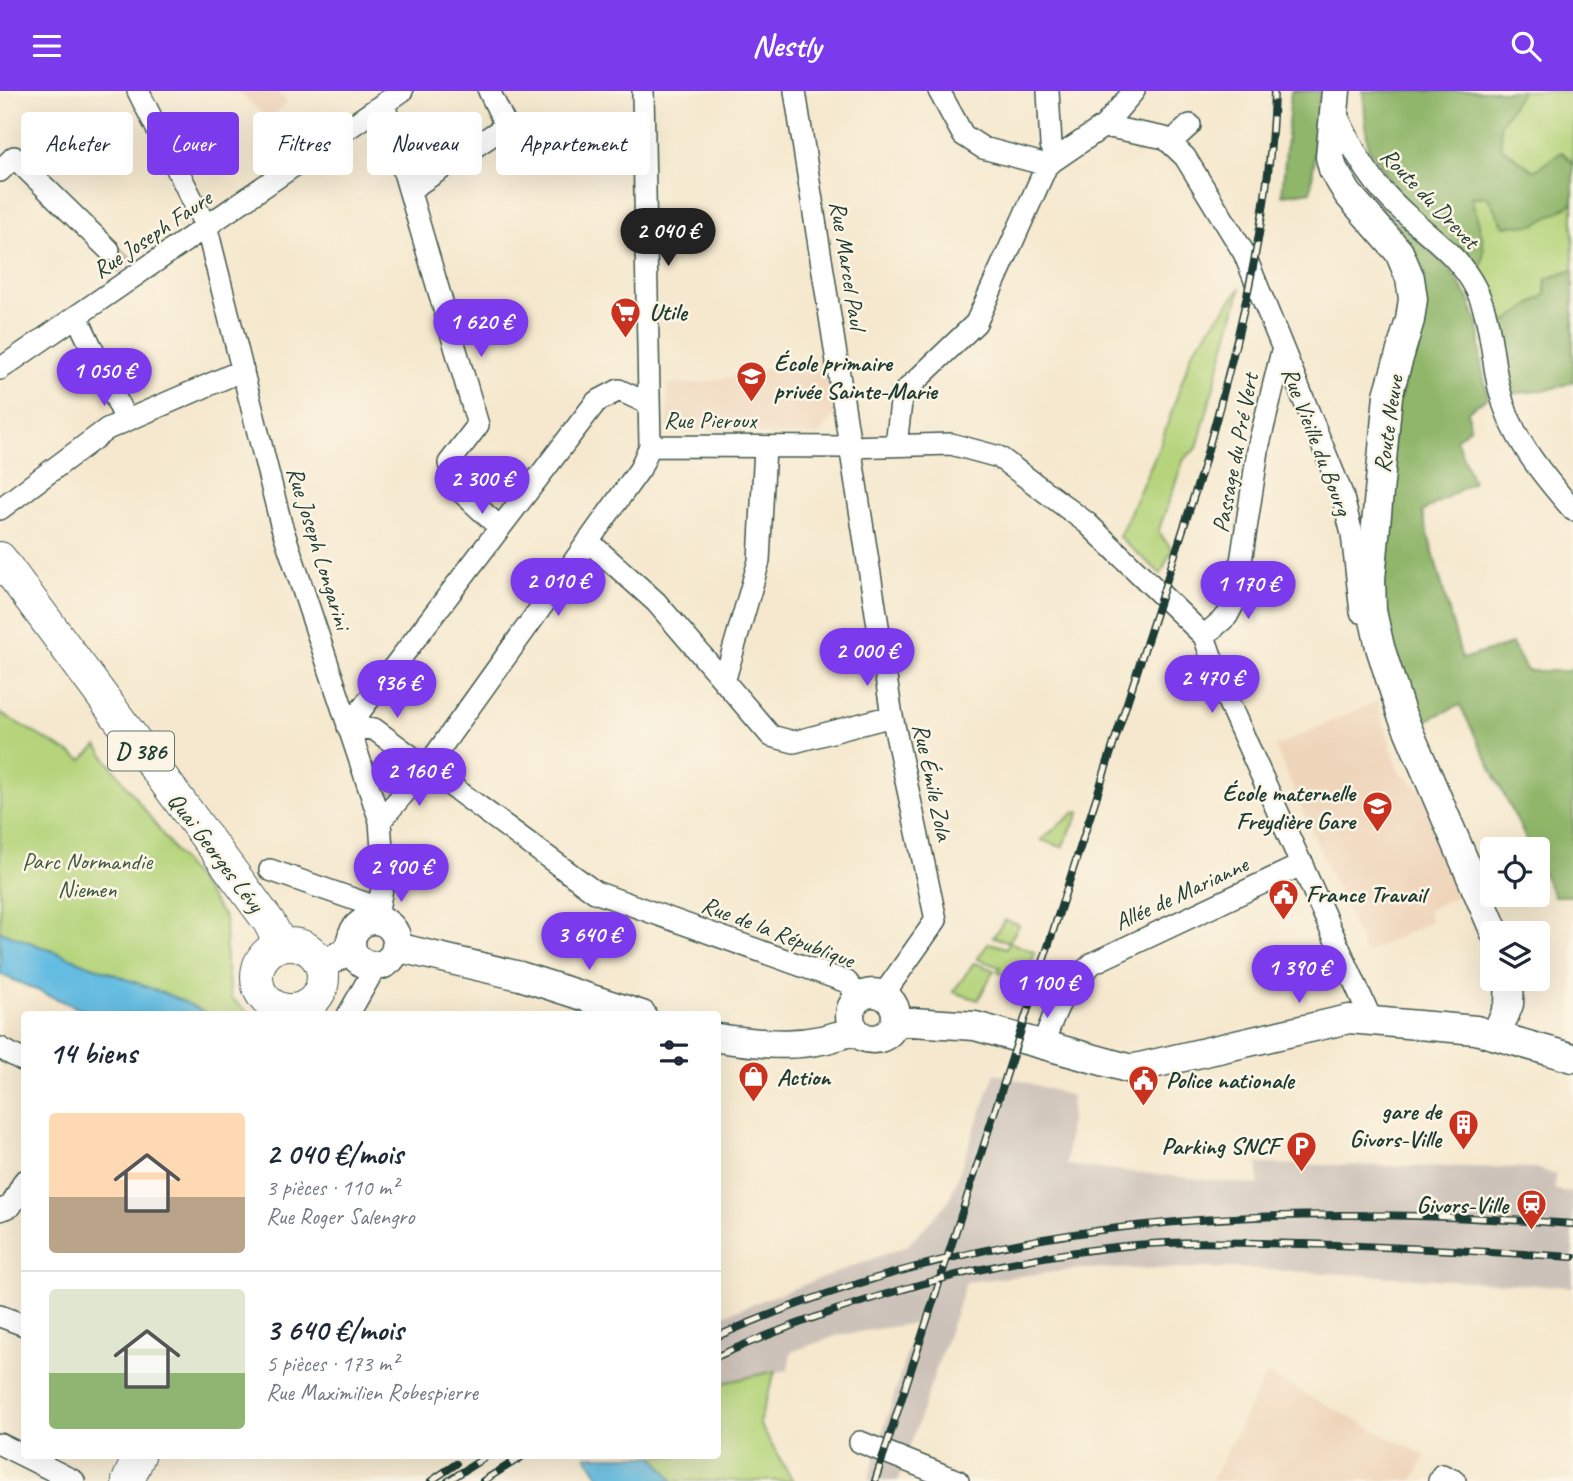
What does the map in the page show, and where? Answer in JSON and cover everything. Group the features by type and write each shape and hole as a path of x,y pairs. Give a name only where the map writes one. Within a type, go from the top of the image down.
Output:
{"main road":[{"name":"Route Neuve","path":"1335,100 1330,157 1333,169 1348,194 1399,252 1410,278 1412,312 1388,395 1371,597 1380,647 1401,713 1428,777"},
{"name":"Quai Georges Lévy","path":"0,558 269,922 274,949"},
{"name":"Quai Georges Lévy","path":"0,587 93,716 274,949"},
{"name":"Rue Vieille du Bourg","path":"1428,777 1490,921"},
{"path":"386,957 392,929 377,914 354,931 351,948 360,962 386,957 520,976 629,1011"},
{"path":"286,1011 274,1007 259,990 257,970 274,949 305,947 322,965 324,979 321,992 312,1003 296,1011"},
{"path":"322,965 351,948"},
{"path":"1497,1034 1509,1004 1510,991"},
{"path":"871,996 895,1007 896,1021 892,1031 878,1039 862,1037 854,1030 850,1014 871,996"},
{"path":"896,1021 975,1026 1131,1069 1349,1019 1371,1019 1497,1034 1573,1058"},
{"path":"721,1038 763,1045 816,1042 854,1030"},
{"path":"128,1481 138,1459"},
{"path":"151,1481 159,1459"}],"street":[{"name":"Rue Joseph Longarini","path":"138,91 207,229 281,524 380,821 384,879 377,914"},
{"name":"Rue Joseph Faure","path":"0,369 77,317 134,274 207,229 402,91"},
{"path":"411,190 506,126 489,91"},
{"path":"380,821 426,768 640,469 650,446 643,91"},
{"name":"Rue Marcel Paul","path":"795,91 849,447"},
{"path":"939,91 963,135 984,148 1052,161 1104,126 1134,91"},
{"path":"896,445 902,394 976,323 1052,161 1048,91"},
{"name":"Route du Drevet","path":"1335,100 1358,162 1392,202 1462,267 1473,283 1490,327 1499,386 1514,431 1543,476 1573,510"},
{"path":"384,104 478,425 449,463 454,485 500,528"},
{"path":"1104,126 1155,136 1170,143 1190,125"},
{"name":"Rue Vieille du Bourg","path":"1170,143 1185,157 1244,253 1342,495 1352,534 1363,627 1383,691 1413,764 1428,777"},
{"path":"0,171 14,157 109,250"},
{"path":"77,317 126,420"},
{"name":"Passage du Pré Vert","path":"1204,636 1227,616 1235,601 1259,444 1282,351"},
{"path":"0,509 107,429 243,370"},
{"path":"348,727 596,402 619,390 649,404"},
{"name":"Rue Pieroux","path":"650,446 849,447 951,444 999,457 1087,523 1204,636"},
{"path":"724,682 759,561 765,447"},
{"name":"Rue Émile Zola","path":"849,447 892,716 936,920 871,996"},
{"path":"588,541 656,602 771,736 786,743 892,716"},
{"path":"1204,636 1223,689 1371,1019"},
{"name":"Rue de la République","path":"348,727 374,729 595,892 847,982 871,996"},
{"name":"Allée de Marianne","path":"1043,1044 1059,998 1074,979 1093,963 1303,864"},
{"path":"270,870 377,914"},
{"path":"351,1011 386,957"},
{"path":"0,1048 21,1059"},
{"path":"0,1210 11,1206 21,1187"},
{"path":"0,1316 21,1324"},
{"path":"860,1442 958,1481"},
{"path":"0,1444 21,1454"},
{"path":"30,1459 74,1481"},
{"path":"1438,1481 1442,1475 1455,1481"}],"shaded area":[{"path":"238,91 276,91 287,102 276,112 260,112"},
{"name":"École primaire privée Sainte-Marie","path":"826,356 835,414 818,436 668,430 667,384 703,383"},
{"name":"École maternelle Freydière Gare","path":"1377,701 1399,771 1421,790 1471,889 1427,911 1431,921 1365,953 1275,747"},
{"path":"995,1073 1072,1096 1066,1165 1258,1185 1258,1164 1535,1168 1555,1174 1555,1190 1573,1192 1573,1287 1237,1268 1079,1269 966,1282 898,1481 868,1481 916,1323 839,1335 791,1352 788,1370 721,1383 721,1316 907,1246 949,1201"},
{"path":"1266,1374 1426,1456 1412,1481 1212,1481"}],"green space":[{"path":"1291,91 1320,91 1311,191 1282,195"},
{"path":"1363,91 1522,91 1500,124 1501,147 1534,171 1562,152 1573,163 1573,203 1535,225 1504,226 1487,196 1471,197 1483,247 1477,278 1407,204 1368,148"},
{"path":"1522,91 1567,91 1573,99 1573,163 1562,152 1534,171 1501,147 1500,124"},
{"path":"1471,197 1573,203 1573,270 1546,279 1545,295 1500,326 1492,301 1477,278"},
{"path":"1380,207 1448,267 1469,299 1479,326 1481,364 1488,397 1468,411 1470,428 1456,439 1473,482 1422,512 1462,659 1512,644 1527,671 1567,671 1573,667 1573,896 1554,896 1550,888 1550,837 1525,837 1460,705 1420,723 1381,624 1394,421 1420,321 1373,212"},
{"path":"1573,270 1573,382 1547,390 1510,394 1500,326 1545,295 1546,279"},
{"path":"1241,287 1197,448 1184,459 1158,532 1172,549 1161,574 1119,537 1161,443 1192,352"},
{"name":"Parc Normandie Niemen","path":"0,713 82,760 97,746 225,918 226,964 231,998 246,1011 202,1011 176,998 0,931"},
{"path":"1080,812 1062,847 1041,840 1074,813"},
{"path":"1005,920 1019,925 1009,942 993,937"},
{"path":"1009,942 1035,952 1025,982 997,972 1000,967 977,959 989,943 1007,948"},
{"path":"974,963 994,970 978,1000 953,992"},
{"path":"775,1371 759,1423 793,1481 673,1481 656,1459 721,1459 721,1383"}],"water":[{"path":"0,931 176,998 202,1011 85,1011 0,974"},
{"path":"588,1459 656,1459 673,1481 603,1481"}],"tunnel":[{"path":"109,250 131,271"}],"railway":[{"path":"875,1481 1202,471 1250,283 1266,187 1274,91"},
{"path":"721,1335 823,1295 928,1264 1033,1241 1138,1226 1244,1217 1351,1215 1461,1217 1573,1224"},
{"path":"721,1355 767,1335 869,1299 975,1271 1082,1251 1156,1243 1220,1242 1573,1257"},
{"path":"448,1481 482,1459"},
{"path":"483,1481 518,1459"},
{"path":"431,1481 456,1464"}],"place":[{"name":"Utile","path":"626,339"},
{"name":"École primaire privée Sainte-Marie","path":"751,404"},
{"name":"École maternelle Freydière Gare","path":"1378,834"},
{"name":"France Travail","path":"1283,921"},
{"name":"Action","path":"754,1104"},
{"name":"Police nationale","path":"1143,1107"},
{"name":"gare de Givors-Ville","path":"1464,1152"},
{"name":"Parking SNCF","path":"1302,1173"},
{"name":"Givors-Ville","path":"1531,1232"}]}
